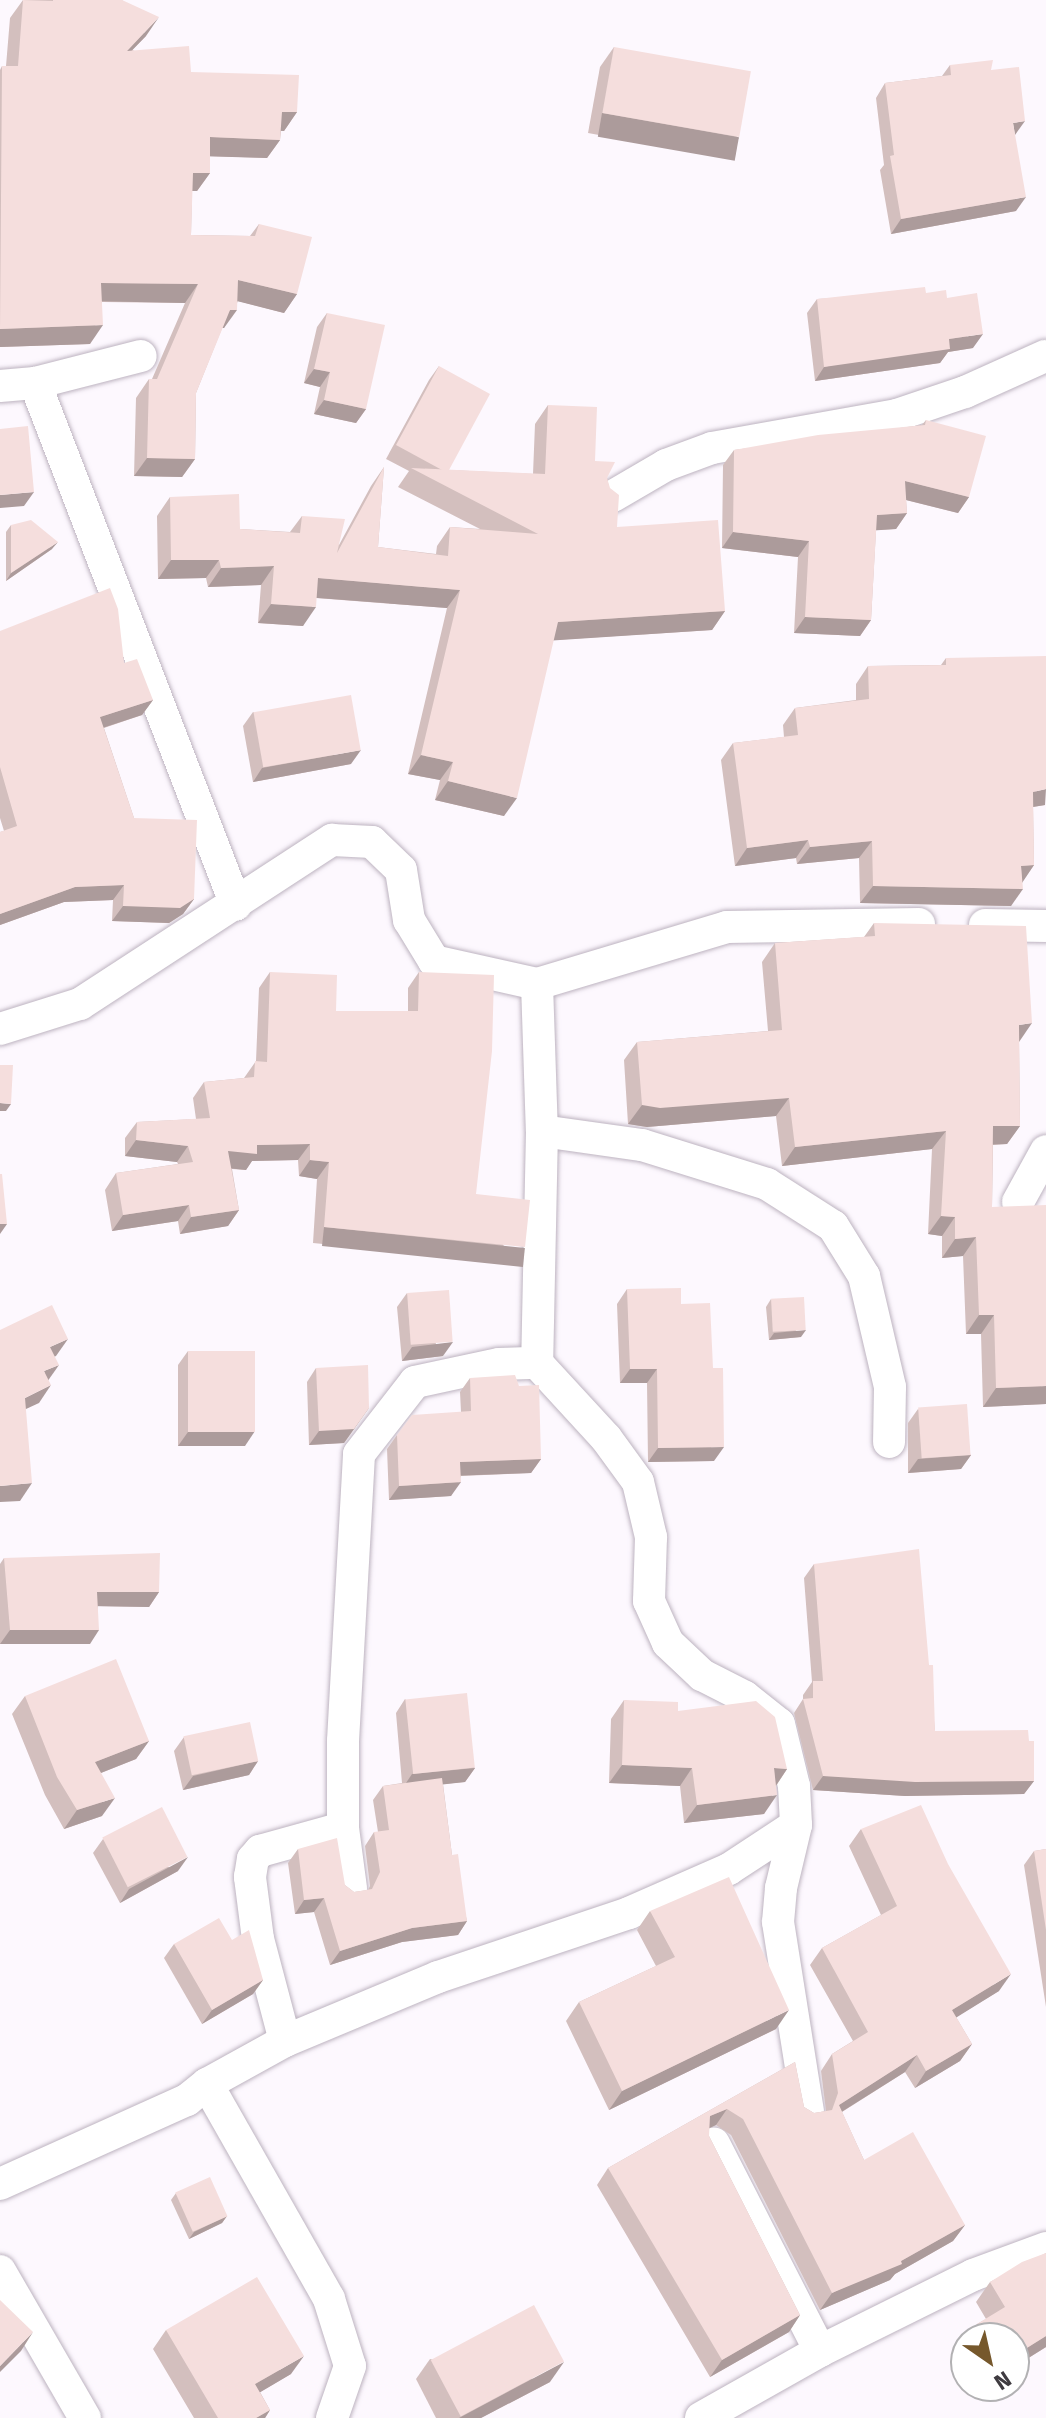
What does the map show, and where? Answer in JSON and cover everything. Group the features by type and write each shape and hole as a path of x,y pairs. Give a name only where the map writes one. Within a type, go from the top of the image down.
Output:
{"street":[{"path":"613,496 666,465 712,448 897,415 965,392 1046,359 1046,334"},
{"path":"0,386 35,383 141,356"},
{"path":"35,383 236,905"},
{"path":"0,1029 80,1004 332,840 372,842 401,870 409,920 434,961 537,984 727,927 849,922 1045,928"},
{"path":"537,984 542,1131 537,1363 606,1438 638,1482 651,1537 649,1601 668,1643 702,1675 745,1697 779,1724 794,1786 796,1825 781,1888 778,1922 782,1965 808,2112"},
{"path":"542,1131 642,1145 767,1184 833,1226 864,1276 890,1387 889,1442"},
{"path":"1018,1202 1046,1151"},
{"path":"351,1888 343,1828 343,1741 359,1454 384,1417 415,1382 499,1364 537,1363"},
{"path":"0,2184 187,2100 207,2084 285,2041 438,1977 629,1913 729,1869 796,1825"},
{"path":"285,2041 258,1939 250,1877 253,1859 260,1851 343,1828"},
{"path":"207,2084 329,2299 350,2366 332,2418"},
{"path":"714,2144 820,2351"},
{"path":"701,2418 820,2351 973,2275 1046,2248"},
{"path":"0,2271 85,2418"}],"building":[{"path":"23,0 122,0 159,17 127,51 189,46 191,72 299,75 297,112 282,112 280,140 210,137 210,173 193,173 191,235 255,236 259,224 312,237 297,294 238,280 237,310 230,310 196,393 195,459 147,458 149,379 157,379 198,284 101,283 103,325 0,329 2,66 18,66"},
{"path":"614,47 751,71 739,137 602,113"},
{"path":"993,60 991,70 1019,67 1025,121 1013,123 1026,197 901,219 890,156 894,155 885,83 951,75 950,65"},
{"path":"925,287 926,293 946,290 947,298 977,293 983,334 949,339 950,349 824,367 817,299"},
{"path":"327,313 385,325 366,409 324,400 330,372 314,369"},
{"path":"439,366 490,394 449,470 442,470 396,445"},
{"path":"548,405 597,407 595,461 615,462 607,478 610,488 619,495 617,527 718,520 725,611 558,622 517,798 448,781 453,762 421,755 460,590 318,578 316,607 271,604 274,566 221,568 219,560 171,560 170,497 239,494 240,529 300,533 302,516 345,519 337,553 384,467 378,547 448,556 450,527 538,534 411,468 545,474"},
{"path":"926,420 986,436 969,497 905,481 907,513 877,515 871,620 805,617 809,541 733,532 734,450 818,435 925,425"},
{"path":"28,426 34,492 0,495 0,429"},
{"path":"31,520 58,542 11,573 11,525"},
{"path":"110,588 118,609 124,663 137,659 153,700 100,717 134,818 197,820 194,899 180,908 123,906 124,885 75,887 0,914 0,832 17,826 0,767 0,631"},
{"path":"1046,656 1046,789 1033,792 1034,865 1021,866 1023,889 873,886 872,841 810,847 808,840 747,848 733,743 798,735 795,708 869,699 868,666 946,665 946,658"},
{"path":"351,695 361,750 263,767 254,712"},
{"path":"874,923 1026,926 1032,1023 1019,1025 1020,1126 993,1126 992,1207 1046,1205 1046,1386 996,1388 994,1315 979,1315 976,1237 955,1239 955,1217 941,1216 946,1131 795,1147 789,1098 660,1108 642,1105 637,1042 782,1030 775,943 875,936"},
{"path":"270,972 337,975 336,1011 418,1011 419,972 494,975 492,1051 476,1194 530,1200 525,1247 324,1227 329,1162 310,1160 310,1144 257,1145 257,1154 228,1151 239,1210 191,1217 189,1205 123,1215 116,1173 193,1162 188,1146 136,1140 137,1122 210,1118 204,1082 254,1077 255,1061 267,1062"},
{"path":"0,1065 13,1065 11,1104 0,1103"},
{"path":"2,1174 7,1224 0,1224"},
{"path":"681,1288 681,1304 710,1303 713,1368 723,1368 724,1447 658,1448 657,1369 630,1369 627,1289"},
{"path":"449,1290 453,1342 411,1345 407,1293"},
{"path":"804,1297 806,1330 773,1332 771,1299"},
{"path":"52,1305 68,1339 50,1347 59,1365 44,1371 51,1385 25,1398 32,1483 0,1486 0,1330"},
{"path":"188,1351 255,1351 255,1432 188,1432"},
{"path":"368,1365 369,1408 354,1429 319,1431 316,1368"},
{"path":"515,1375 519,1386 539,1385 541,1459 460,1462 461,1482 399,1486 397,1435 412,1415 471,1411 470,1378"},
{"path":"967,1404 971,1455 922,1458 918,1407"},
{"path":"919,1549 929,1665 933,1665 935,1731 1028,1730 1029,1741 1034,1741 1034,1781 915,1782 823,1776 803,1699 813,1698 813,1681 823,1681 814,1564"},
{"path":"160,1553 159,1592 97,1592 99,1630 10,1630 4,1558"},
{"path":"116,1659 149,1741 95,1762 115,1798 77,1810 57,1777 25,1696"},
{"path":"467,1693 475,1768 413,1774 405,1699"},
{"path":"624,1700 678,1702 678,1711 756,1701 775,1717 787,1769 774,1768 777,1795 697,1805 692,1768 622,1765"},
{"path":"250,1722 258,1761 192,1775 183,1736"},
{"path":"442,1778 452,1855 458,1854 467,1921 412,1928 340,1951 324,1898 304,1900 298,1849 337,1838 345,1885 354,1892 372,1889 380,1872 374,1832 389,1830 383,1786"},
{"path":"921,1805 948,1864 1011,1974 952,2010 972,2044 926,2071 917,2055 839,2105 864,2160 913,2132 965,2225 901,2261 902,2264 832,2293 743,2119 727,2109 710,2116 709,2136 800,2315 722,2360 608,2168 795,2062 804,2107 814,2113 832,2110 838,2093 832,2054 868,2032 822,1948 897,1906 861,1829"},
{"path":"162,1807 187,1857 128,1887 102,1837"},
{"path":"1046,1849 1046,1930 1034,1851"},
{"path":"729,1877 789,2010 622,2091 579,2002 675,1957 650,1911"},
{"path":"219,1918 232,1940 249,1930 263,1980 212,2010 174,1944"},
{"path":"210,2177 227,2216 193,2232 175,2192"},
{"path":"1046,2253 1046,2336 1030,2346 1030,2322 980,2322 1005,2307 990,2282 1022,2262"},
{"path":"257,2277 304,2356 255,2384 270,2410 256,2418 218,2418 166,2330"},
{"path":"0,2300 33,2332 0,2366"},
{"path":"534,2305 564,2362 461,2416 431,2360"}]}
